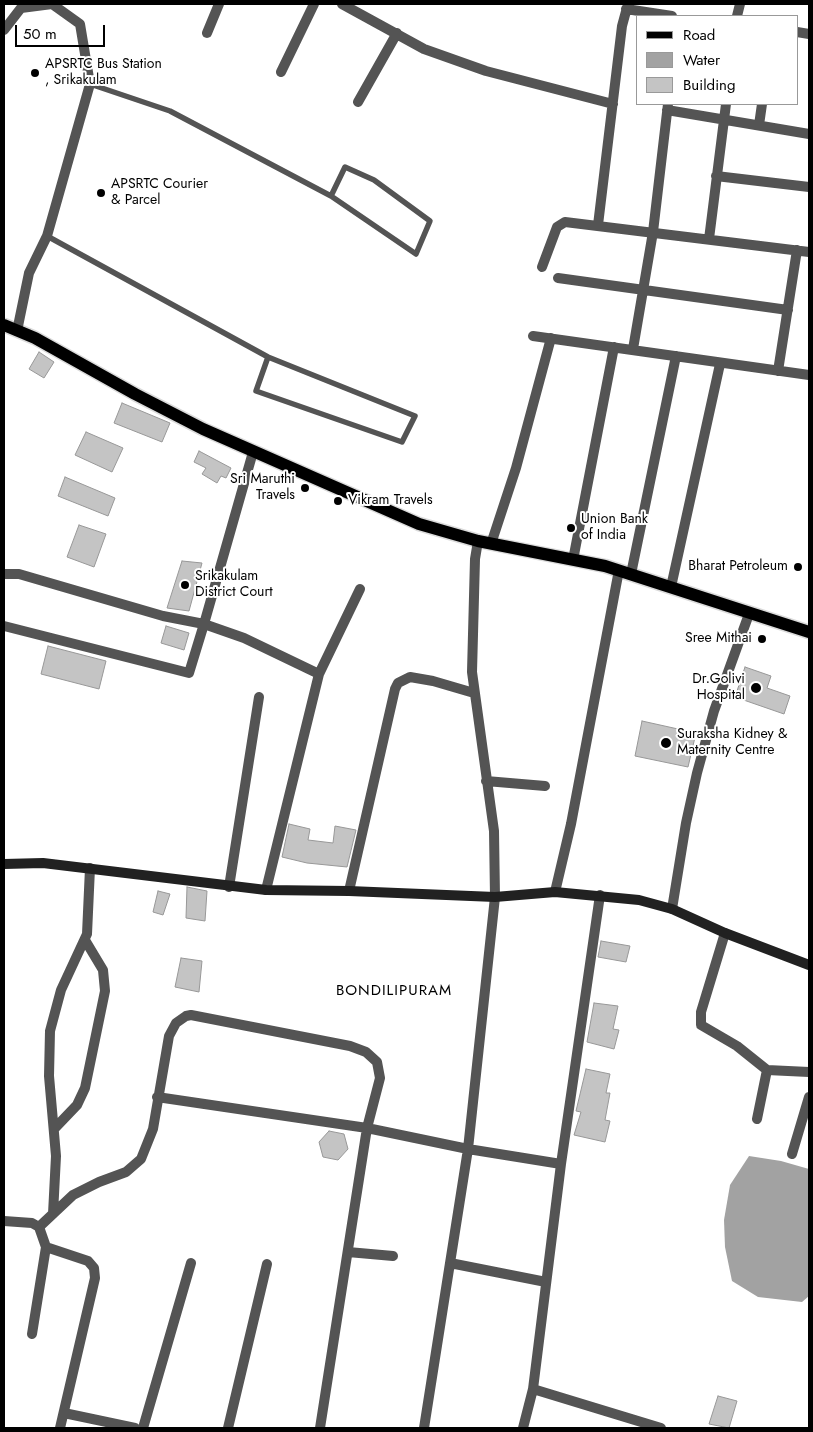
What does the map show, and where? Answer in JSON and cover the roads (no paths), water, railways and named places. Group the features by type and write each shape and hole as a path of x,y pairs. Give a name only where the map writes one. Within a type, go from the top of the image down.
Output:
{"main road":[{"path":"4,325 143,399 253,452 418,524 478,541 625,572 809,632"}],"street":[{"path":"4,30 21,8 52,4 80,24 90,84 47,236 29,273 18,331"},
{"path":"207,33 219,4"},
{"path":"281,72 314,4"},
{"path":"342,4 397,32 424,49 486,71 613,104"},
{"path":"598,225 627,6 668,15"},
{"path":"358,102 397,32"},
{"path":"709,239 726,105"},
{"path":"759,125 762,105"},
{"path":"633,349 652,232 668,107 724,120 809,134"},
{"path":"716,176 809,187"},
{"path":"542,267 555,232 561,224 573,222 809,252"},
{"path":"778,371 797,250"},
{"path":"558,278 788,310"},
{"path":"533,336 633,349 720,364 809,374"},
{"path":"491,544 516,468 551,338"},
{"path":"573,560 614,347"},
{"path":"555,892 625,572 676,356"},
{"path":"671,587 720,364"},
{"path":"4,626 189,673 253,452"},
{"path":"424,1428 468,1149 495,897 494,830 474,693 473,605 475,559 478,541"},
{"path":"4,574 19,574 163,616 204,624 244,638 319,674"},
{"path":"266,890 319,674 360,589"},
{"path":"672,909 686,823 697,773 714,712 749,614"},
{"path":"349,891 395,689 398,683 410,677 433,681 474,693"},
{"path":"228,887 260,697"},
{"path":"486,781 545,786"},
{"path":"4,864 43,862 228,887 266,890 349,891 495,897 555,892 600,895 639,900 672,909 725,933 809,966"},
{"path":"53,1214 56,1156 49,1076 51,1024 61,990 85,940 88,924 90,868"},
{"path":"523,1428 533,1389 561,1164 600,895"},
{"path":"725,933 700,1022 703,1027 737,1046 767,1070 809,1072"},
{"path":"55,1128 77,1105 85,1088 105,991 103,970 85,940"},
{"path":"39,1226 73,1195 136,1165 144,1152 153,1129 157,1097 172,1028 180,1020 191,1015 350,1046 366,1052 377,1062 380,1078 367,1128 320,1428"},
{"path":"757,1119 767,1070"},
{"path":"157,1097 367,1128 468,1149 561,1164"},
{"path":"792,1154 809,1097"},
{"path":"4,1221 32,1223 39,1226 46,1247 32,1334"},
{"path":"46,1247 83,1258 92,1265 95,1273 60,1428"},
{"path":"348,1252 393,1256"},
{"path":"143,1428 190,1262"},
{"path":"450,1263 546,1282"},
{"path":"228,1428 266,1264"},
{"path":"533,1389 661,1428"},
{"path":"64,1413 135,1428"}],"lane":[{"path":"90,84 170,111 330,196 416,254 430,221 374,180 345,167 330,196"},
{"path":"47,236 268,357 415,416 402,442 256,391 268,357"}],"water":[{"path":"749,1156 781,1161 809,1169 809,1296 802,1302 758,1297 732,1281 725,1247 724,1220 730,1185"}],"place":[{"name":"APSRTC Bus Station , Srikakulam","path":"35,73"},
{"name":"APSRTC Courier & Parcel","path":"101,193"},
{"name":"Sri Maruthi Travels","path":"305,488"},
{"name":"Vikram Travels","path":"338,501"},
{"name":"Union Bank of India","path":"571,528"},
{"name":"Bharat Petroleum","path":"798,567"},
{"name":"Srikakulam District Court","path":"185,585"},
{"name":"Sree Mithai","path":"762,639"},
{"name":"Dr.Golivi Hospital","path":"756,688"},
{"name":"Suraksha Kidney & Maternity Centre","path":"666,743"}],"district":[{"name":"BONDILIPURAM","path":"394,991"}]}
